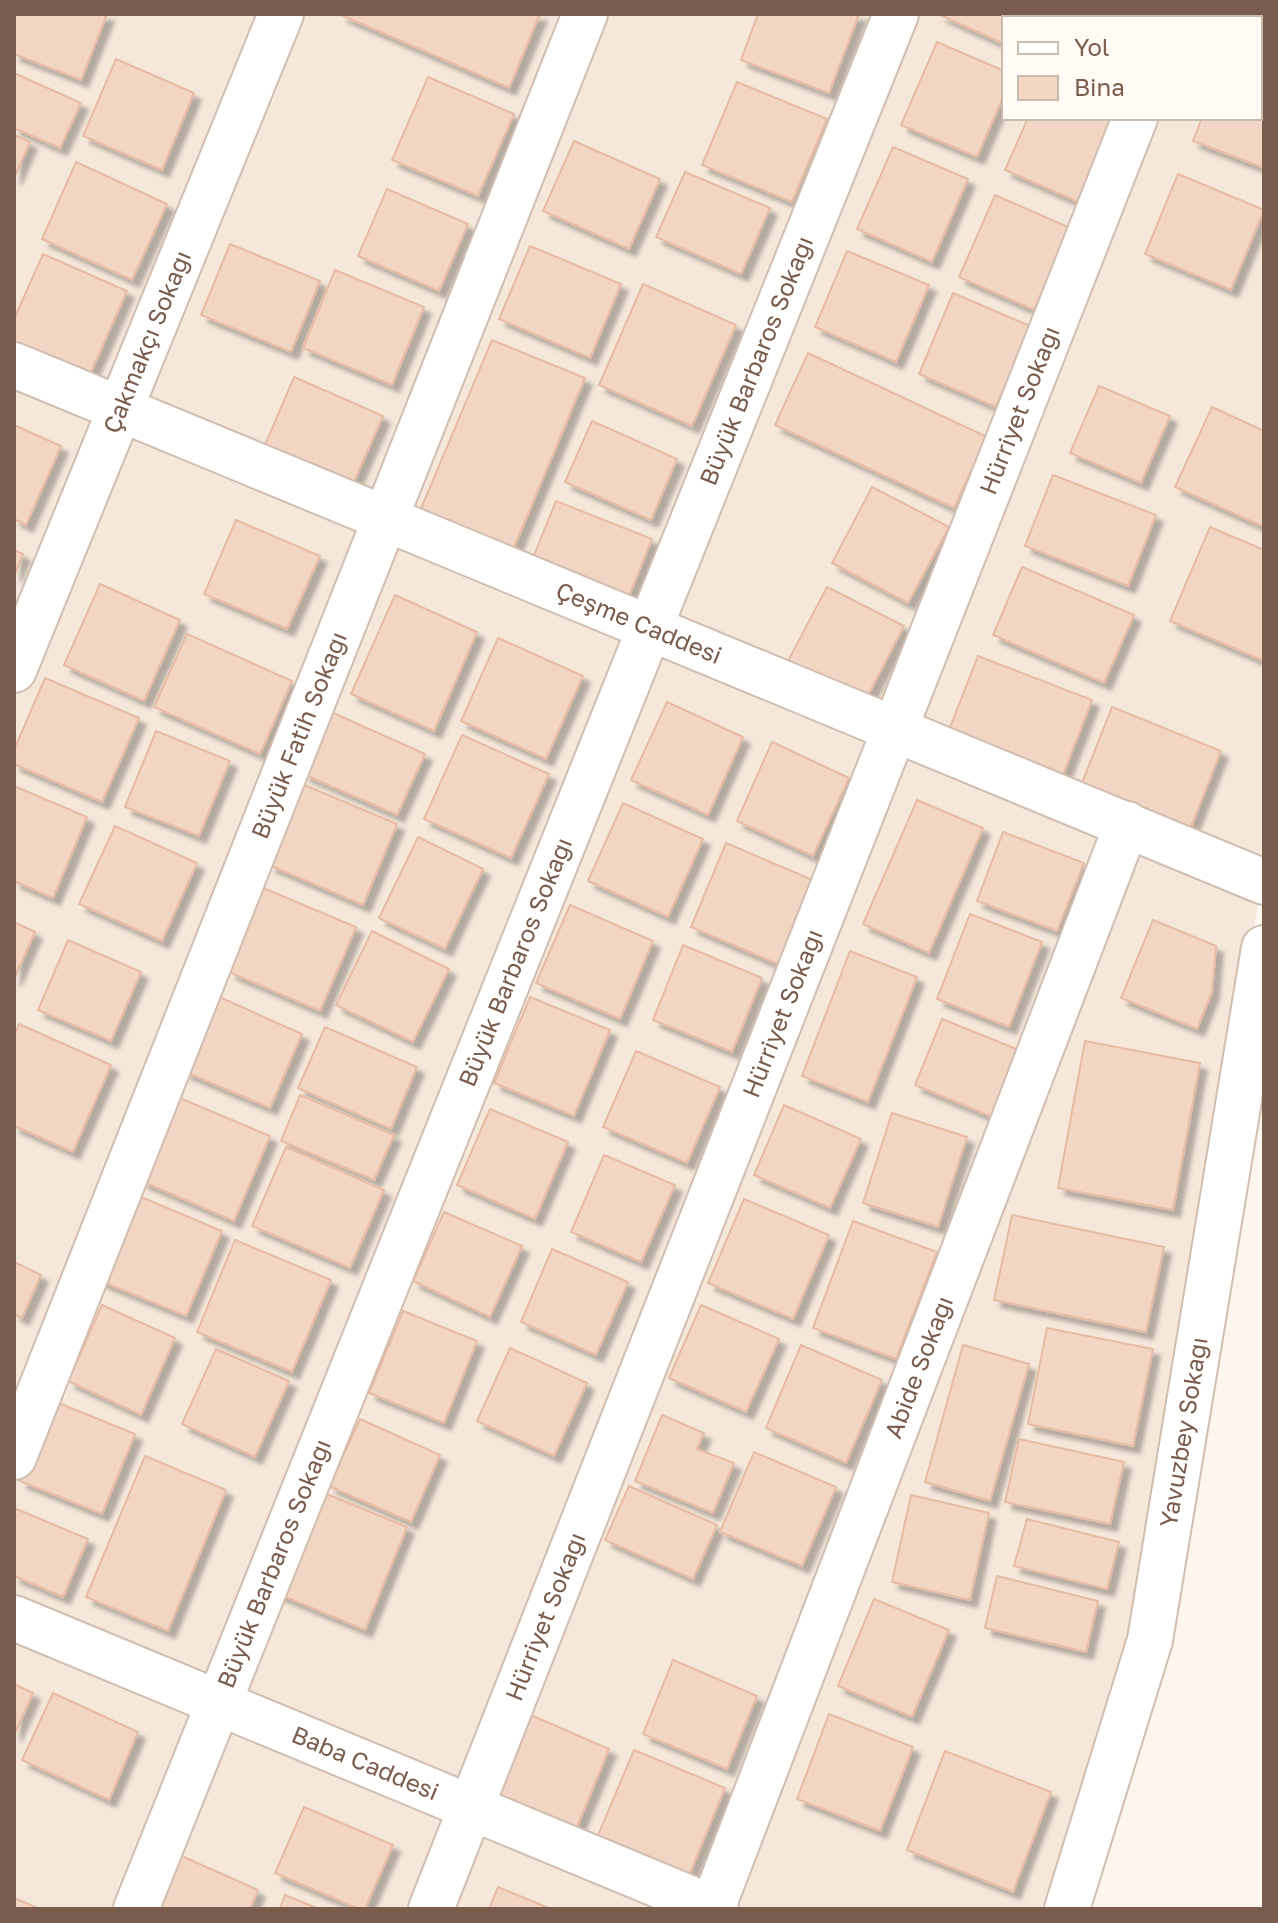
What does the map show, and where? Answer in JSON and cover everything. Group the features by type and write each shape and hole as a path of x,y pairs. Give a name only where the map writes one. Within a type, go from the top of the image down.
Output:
{"street":[{"name":"Çakmakçı Sokağı","path":"14,670 281,14"},
{"name":"Büyük Fatih Sokağı","path":"14,1457 585,14"},
{"name":"Büyük Barbaros Sokağı","path":"136,1909 896,14"},
{"name":"Hürriyet Sokağı","path":"431,1909 1134,120"},
{"name":"Çeşme Caddesi","path":"14,365 1264,882"},
{"name":"Abide Sokağı","path":"713,1908 1127,824"},
{"name":"Yavuzbey Sokağı","path":"1067,1909 1150,1640 1264,948"},
{"name":"Baba Caddesi","path":"14,1618 713,1908"}],"shaded area":[{"path":"14,14 1264,14 1264,869 1135,1614 1051,1909 14,1909"}],"building":[{"path":"14,14 107,14 81,80 14,54"},
{"path":"339,14 540,14 509,88"},
{"path":"758,14 859,14 829,93 741,60"},
{"path":"938,14 1033,14 1002,16 1002,43"},
{"path":"1114,14 1119,16 1069,16"},
{"path":"1264,14 1264,66 1262,16 1242,16"},
{"path":"937,42 1002,70 1002,100 977,157 901,125"},
{"path":"116,59 194,93 162,170 83,136"},
{"path":"14,73 81,103 60,148 14,128"},
{"path":"428,77 514,114 478,196 392,160"},
{"path":"737,82 827,119 792,202 702,165"},
{"path":"1264,95 1264,168 1193,141 1201,120 1262,120"},
{"path":"1027,120 1116,121 1081,203 1005,170"},
{"path":"14,135 30,142 14,178"},
{"path":"574,141 660,179 629,249 543,211"},
{"path":"893,147 968,179 932,262 857,229"},
{"path":"76,162 167,204 132,280 42,239"},
{"path":"685,172 770,208 741,274 656,237"},
{"path":"1178,174 1264,210 1231,290 1145,254"},
{"path":"387,189 468,224 439,291 358,256"},
{"path":"995,195 1070,228 1034,310 959,277"},
{"path":"230,244 320,281 291,352 201,315"},
{"path":"530,246 621,284 590,358 499,319"},
{"path":"847,251 929,285 896,362 815,327"},
{"path":"43,254 127,291 87,381 14,348 14,319"},
{"path":"335,270 424,307 392,385 303,348"},
{"path":"643,284 736,325 692,426 599,385"},
{"path":"953,293 1030,326 996,407 919,374"},
{"path":"492,340 585,378 513,550 420,511"},
{"path":"808,353 987,437 954,508 775,425"},
{"path":"294,377 383,416 353,484 265,445"},
{"path":"1099,386 1170,416 1141,483 1070,453"},
{"path":"1212,407 1264,431 1264,527 1175,487"},
{"path":"592,421 677,459 651,520 565,482"},
{"path":"14,425 61,446 26,525 14,519"},
{"path":"1053,475 1156,515 1128,586 1025,546"},
{"path":"872,487 949,527 908,603 832,563"},
{"path":"556,501 652,539 625,606 529,568"},
{"path":"236,520 320,556 287,629 204,594"},
{"path":"1210,527 1264,550 1264,661 1170,621"},
{"path":"14,550 23,554 14,576"},
{"path":"1022,567 1134,615 1104,683 993,635"},
{"path":"100,584 180,620 144,701 64,665"},
{"path":"827,587 904,626 864,703 787,663"},
{"path":"395,595 477,632 434,731 351,694"},
{"path":"187,634 292,681 260,754 154,707"},
{"path":"498,638 583,676 546,759 461,721"},
{"path":"978,656 1092,700 1063,775 949,730"},
{"path":"45,678 139,718 102,802 14,764 14,750"},
{"path":"667,702 743,737 708,815 631,780"},
{"path":"1112,707 1221,751 1187,837 1078,793"},
{"path":"331,712 425,754 397,815 303,774"},
{"path":"156,731 230,761 199,836 125,807"},
{"path":"462,735 549,774 511,858 424,819"},
{"path":"772,742 849,778 813,856 737,821"},
{"path":"302,784 397,824 363,905 269,865"},
{"path":"14,786 87,817 53,898 14,881"},
{"path":"917,800 983,828 929,953 863,924"},
{"path":"623,803 703,839 668,917 588,881"},
{"path":"115,826 197,863 162,941 79,904"},
{"path":"1003,832 1084,863 1057,931 977,901"},
{"path":"418,837 483,869 445,949 379,918"},
{"path":"726,843 815,881 780,965 691,927"},
{"path":"263,888 356,927 320,1011 229,972"},
{"path":"570,905 653,941 620,1019 536,983"},
{"path":"970,914 1042,942 1009,1027 937,999"},
{"path":"1153,920 1216,946 1212,992 1197,1029 1121,998"},
{"path":"14,922 35,932 14,979"},
{"path":"372,931 449,969 413,1042 336,1005"},
{"path":"68,940 141,972 111,1041 38,1010"},
{"path":"683,945 762,978 732,1052 653,1020"},
{"path":"850,951 917,977 868,1102 802,1076"},
{"path":"217,996 302,1034 270,1108 183,1071"},
{"path":"530,997 610,1030 574,1116 494,1083"},
{"path":"942,1019 1024,1052 997,1119 915,1085"},
{"path":"19,1024 111,1065 73,1152 14,1126 14,1036"},
{"path":"325,1027 417,1067 391,1129 298,1088"},
{"path":"1085,1041 1200,1063 1173,1210 1058,1188"},
{"path":"636,1051 720,1087 687,1163 603,1127"},
{"path":"300,1095 394,1135 374,1180 281,1141"},
{"path":"177,1097 270,1136 234,1221 141,1181"},
{"path":"784,1105 861,1139 830,1208 754,1175"},
{"path":"490,1109 568,1142 535,1219 457,1185"},
{"path":"892,1113 967,1137 938,1227 863,1203"},
{"path":"286,1147 384,1190 350,1268 252,1226"},
{"path":"604,1155 675,1185 641,1262 571,1232"},
{"path":"134,1194 222,1231 186,1316 98,1280"},
{"path":"744,1199 829,1235 793,1319 708,1283"},
{"path":"444,1212 522,1246 490,1317 413,1281"},
{"path":"1012,1215 1164,1247 1146,1332 994,1300"},
{"path":"853,1221 937,1252 896,1359 813,1328"},
{"path":"235,1240 331,1280 292,1372 197,1332"},
{"path":"552,1249 628,1282 596,1355 521,1322"},
{"path":"14,1262 41,1275 22,1318 14,1314"},
{"path":"102,1305 175,1338 141,1415 68,1381"},
{"path":"701,1305 779,1339 746,1412 669,1378"},
{"path":"403,1311 477,1341 444,1423 369,1393"},
{"path":"1047,1328 1153,1349 1133,1446 1028,1424"},
{"path":"801,1345 882,1380 846,1463 766,1428"},
{"path":"963,1345 1029,1364 990,1501 925,1482"},
{"path":"510,1348 587,1383 554,1456 477,1421"},
{"path":"216,1349 289,1381 255,1457 182,1424"},
{"path":"54,1401 135,1434 102,1514 20,1481"},
{"path":"662,1415 704,1433 697,1449 734,1463 713,1513 635,1481"},
{"path":"360,1419 440,1455 411,1522 329,1486"},
{"path":"1019,1439 1124,1462 1110,1524 1005,1502"},
{"path":"754,1452 836,1487 802,1566 720,1532"},
{"path":"145,1456 226,1490 168,1631 86,1597"},
{"path":"629,1486 717,1525 693,1579 605,1540"},
{"path":"317,1490 407,1527 365,1630 276,1593"},
{"path":"911,1495 989,1513 970,1600 892,1582"},
{"path":"14,1508 88,1539 63,1597 14,1576"},
{"path":"1027,1519 1119,1542 1107,1589 1014,1566"},
{"path":"997,1576 1098,1601 1086,1652 985,1628"},
{"path":"874,1599 949,1630 912,1717 838,1686"},
{"path":"673,1660 757,1696 727,1769 643,1734"},
{"path":"14,1684 33,1693 14,1735"},
{"path":"53,1693 138,1732 109,1800 22,1760"},
{"path":"829,1714 913,1747 880,1831 797,1799"},
{"path":"531,1715 609,1749 577,1827 498,1795"},
{"path":"634,1750 725,1788 688,1878 596,1840"},
{"path":"945,1751 1051,1792 1013,1892 907,1850"},
{"path":"304,1807 393,1845 365,1909 275,1873"},
{"path":"175,1853 258,1890 250,1909 150,1909"},
{"path":"498,1887 551,1909 489,1909"},
{"path":"285,1895 319,1909 280,1909"},
{"path":"14,1898 40,1909 14,1909"}]}
